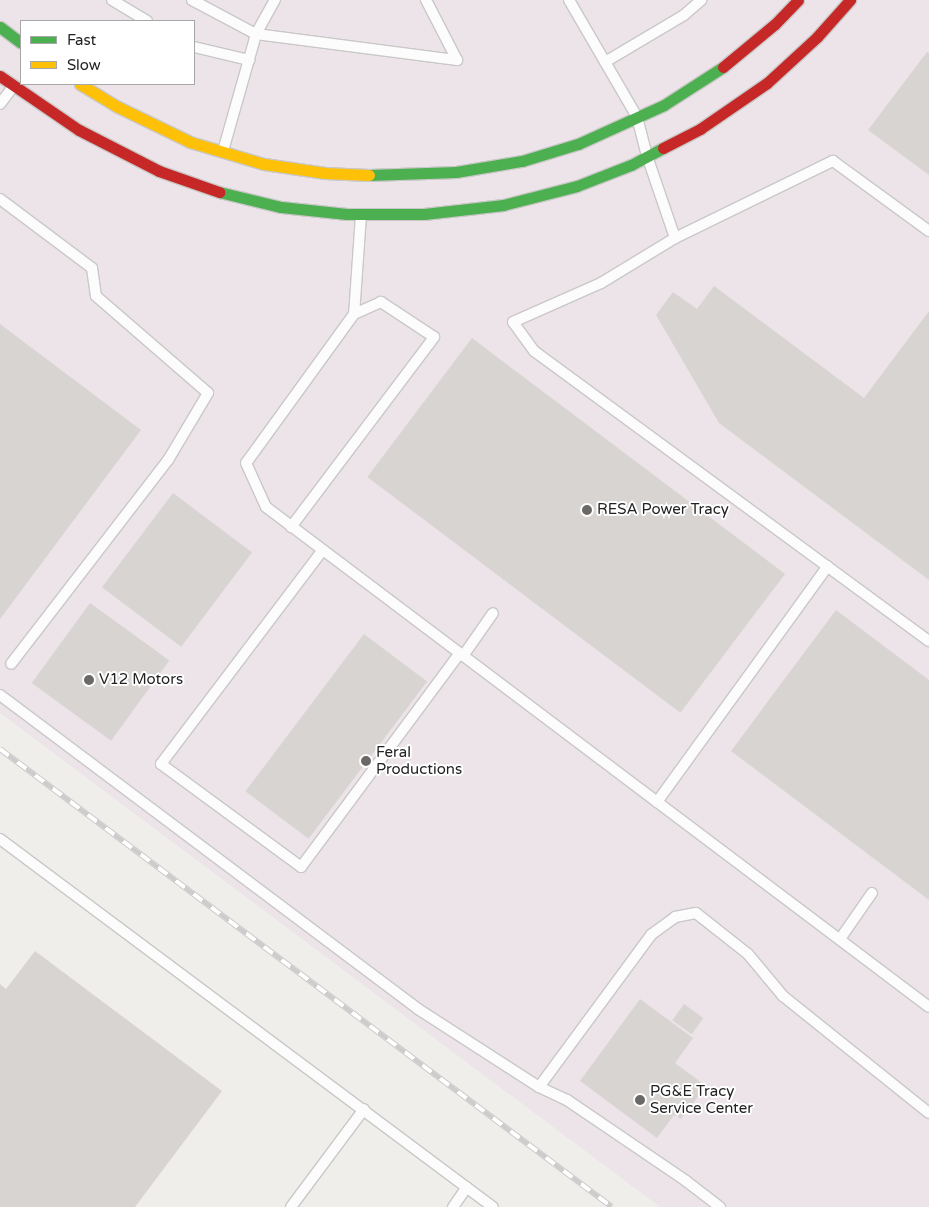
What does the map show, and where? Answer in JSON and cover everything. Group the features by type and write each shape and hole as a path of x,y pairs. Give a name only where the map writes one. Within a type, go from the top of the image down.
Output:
{"main road":[{"path":"82,85 116,106 190,142 264,164 325,173 390,176 456,172 522,161 578,144 664,105 722,68 775,24 798,0"},
{"path":"22,85 79,130 159,171 209,190 281,207 362,214 424,214 503,205 577,186 647,156 700,129 767,83 818,38 850,0"},
{"path":"0,27 20,42"},
{"path":"0,76 18,82"}],"lane":[{"path":"112,0 145,20"},
{"path":"192,0 256,34 457,60 426,0"},
{"path":"222,152 256,34 275,0"},
{"path":"569,0 637,117 647,156 675,238"},
{"path":"606,62 684,14 701,0"},
{"path":"195,47 249,60"},
{"path":"0,104 18,82"},
{"path":"929,231 833,161 675,238 601,282 513,322 534,351 929,641"},
{"path":"0,199 92,268 96,296 208,393 168,460 11,664"},
{"path":"354,314 362,214"},
{"path":"291,526 434,337 381,302 354,314 246,463 266,508 929,1007"},
{"path":"322,551 161,764 301,867 493,613"},
{"path":"657,802 828,566"},
{"path":"0,695 418,1009 539,1088 567,1100 686,1181 720,1207"},
{"path":"0,839 494,1207"},
{"path":"840,939 872,893"},
{"path":"539,1088 652,934 675,917 696,913 748,954 784,996 929,1113"},
{"path":"291,1207 364,1109"},
{"path":"453,1207 467,1187"}],"shaded area":[{"path":"0,0 929,0 929,1207 660,1207 0,713"}],"building":[{"path":"927,52 929,53 929,175 868,130"},
{"path":"714,286 864,398 929,311 929,580 719,423 656,315 673,292 697,309"},
{"path":"0,324 141,430 0,619"},
{"path":"472,338 785,574 680,713 367,477"},
{"path":"173,493 252,553 181,647 102,587"},
{"path":"90,603 169,661 111,741 32,683"},
{"path":"836,610 929,680 929,900 731,751"},
{"path":"364,634 427,682 309,839 245,791"},
{"path":"35,951 222,1091 135,1207 0,1207 0,984 6,989"},
{"path":"640,999 693,1038 675,1063 706,1086 681,1119 674,1115 657,1138 580,1081"},
{"path":"684,1004 703,1018 692,1034 672,1020"}],"railway":[{"path":"0,749 612,1207"}],"traffic: fast":[{"path":"0,27 20,42"},
{"path":"369,175 456,172 522,161 578,144 664,105 723,67"},
{"path":"219,192 281,207 347,214 424,214 503,205 577,186 631,165 663,148"}],"traffic: slow":[{"path":"82,85 116,106 190,142 264,164 325,173 369,175"}],"traffic: jam":[{"path":"723,67 775,24 798,0"},
{"path":"663,148 700,129 767,83 817,37 850,0"},
{"path":"0,76 79,130 159,171 219,192"}],"place":[{"name":"RESA Power Tracy","path":"587,510"},
{"name":"V12 Motors","path":"89,680"},
{"name":"Feral Productions","path":"366,761"},
{"name":"PG&E Tracy Service Center","path":"640,1100"}]}
